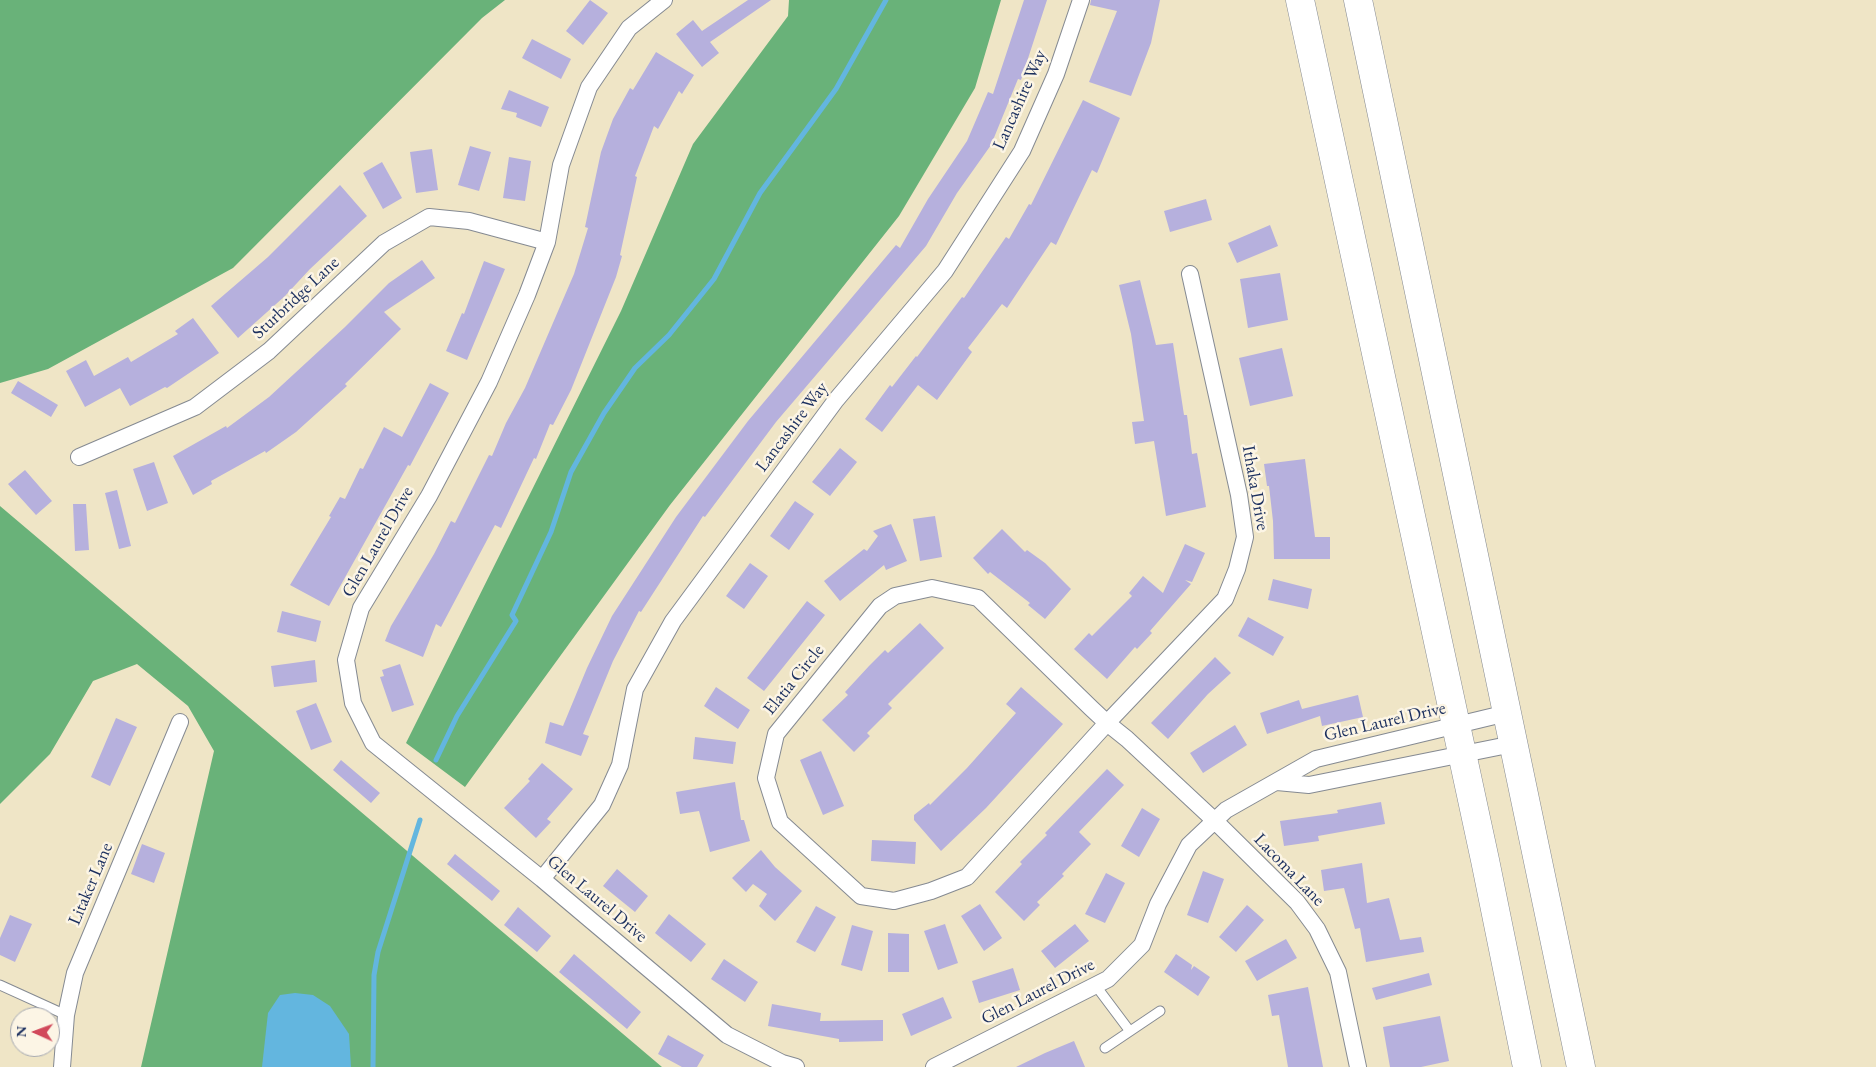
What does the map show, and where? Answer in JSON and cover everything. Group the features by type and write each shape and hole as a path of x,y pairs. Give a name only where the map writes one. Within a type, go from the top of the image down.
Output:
{"highway":[{"path":"1300,0 1462,754 1527,1067"},
{"path":"1358,0 1581,1067"}],"street":[{"name":"Glen Laurel Drive","path":"664,0 629,28 589,87 560,165 547,242 489,382 428,496 361,608 346,660 352,702 373,743 542,880 727,1035 782,1063 796,1067"},
{"name":"Lancashire Way","path":"542,880 602,804 620,765 635,689 673,621 836,400 945,271 1022,151 1056,74 1081,0"},
{"name":"Sturbridge Lane","path":"79,457 195,407 269,351 384,243 429,217 470,221 547,242"},
{"name":"Ithaka Drive","path":"1107,723 1225,599 1237,569 1245,537 1239,495 1190,274"},
{"name":"Elatia Circle","path":"1107,723 967,877 931,891 894,901 861,896 780,822 766,778 776,734 880,606 895,596 932,588 978,598 1107,723 1214,820"},
{"name":"Glen Laurel Drive","path":"934,1067 1108,980 1142,945 1158,904 1189,845 1226,810 1277,782 1304,764 1316,759 1507,713"},
{"name":"Litaker Lane","path":"62,1067 66,1015 75,973 180,722"},
{"path":"1277,782 1308,786 1513,744"},
{"name":"Lacoma Lane","path":"1214,820 1297,902 1317,930 1338,972 1358,1067"}],"lane":[{"path":"0,985 66,1015"},
{"path":"1096,986 1129,1030"},
{"path":"1105,1048 1129,1030 1160,1011"}],"green space":[{"path":"0,0 505,0 482,18 233,268 48,369 0,383"},
{"path":"789,0 1001,0 975,88 899,216 670,505 465,787 406,743 621,311 693,144 788,16"},
{"path":"0,506 662,1067 141,1067 214,751 188,706 137,664 93,681 50,754 0,804"}],"water":[{"path":"295,993 313,995 330,1006 349,1034 351,1067 262,1067 268,1013 280,995"}],"building":[{"path":"590,0 608,13 583,45 566,31"},
{"path":"748,0 771,0 710,42 719,53 702,67 676,34 693,20 702,31"},
{"path":"1024,0 1047,0 1021,80 1018,79 991,145 957,193 926,246 776,422 705,517 703,516 641,612 639,611 613,661 583,734 589,736 581,756 545,743 550,722 563,726 587,668 612,616 676,517 748,421 896,245 900,248 928,199 967,141 988,92 993,94"},
{"path":"1091,0 1160,0 1151,43 1131,96 1089,82 1117,11 1090,5"},
{"path":"532,39 571,59 561,79 522,58"},
{"path":"656,52 694,75 682,94 679,91 658,129 654,126 635,176 637,177 620,255 622,256 616,277 571,390 553,425 550,424 536,459 534,458 501,528 495,525 441,627 436,624 423,657 385,641 391,626 434,554 451,521 455,523 489,455 492,456 506,423 525,388 574,274 588,228 585,227 601,152 613,119 630,88 633,90"},
{"path":"509,90 549,107 541,127 516,117 517,113 501,109"},
{"path":"1083,100 1120,118 1097,173 1092,170 1056,245 1051,242 1007,308 1002,304 968,348 972,352 937,400 918,385 882,432 865,419 890,385 892,387 917,357 962,297 964,298 1006,237 1009,239 1029,204 1031,205"},
{"path":"470,146 491,152 479,191 458,185"},
{"path":"432,149 438,190 416,193 410,152"},
{"path":"509,157 531,161 525,201 503,198"},
{"path":"382,162 402,198 383,209 363,173"},
{"path":"340,185 367,216 310,269 285,296 238,338 211,306 268,257"},
{"path":"1206,199 1212,220 1170,232 1164,211"},
{"path":"1270,225 1278,246 1237,263 1228,243"},
{"path":"422,260 435,278 384,312 401,329 345,384 347,386 296,432 266,453 265,451 211,481 212,484 193,495 173,456 226,426 227,428 269,397 345,327 389,283"},
{"path":"484,261 505,269 467,360 446,351 462,313 464,314"},
{"path":"1280,273 1288,320 1248,328 1240,279"},
{"path":"1140,280 1156,345 1173,343 1184,415 1187,415 1192,454 1197,453 1206,507 1166,516 1154,441 1135,444 1132,422 1144,421 1131,334 1119,285"},
{"path":"193,318 219,353 167,388 165,387 130,406 120,388 85,407 66,371 86,360 94,376 128,357 131,362 178,334 175,331"},
{"path":"1282,348 1293,396 1250,406 1239,358"},
{"path":"18,381 58,405 51,417 11,393"},
{"path":"430,383 449,393 410,466 408,465 329,606 290,585 331,517 329,516 340,497 345,499 360,468 363,469 384,427 402,437"},
{"path":"840,448 857,462 830,496 812,482"},
{"path":"1305,459 1315,537 1330,537 1330,559 1274,559 1273,521 1269,486 1267,486 1264,464"},
{"path":"154,462 168,503 147,511 133,469"},
{"path":"25,470 52,501 36,515 8,484"},
{"path":"117,490 131,546 119,549 105,493"},
{"path":"795,501 814,514 789,550 770,536"},
{"path":"73,504 86,504 89,550 75,551"},
{"path":"935,516 942,557 920,561 913,519"},
{"path":"891,524 907,561 886,570 884,565 840,601 824,581 864,549 867,551 878,536 873,531"},
{"path":"1002,529 1025,552 1027,550 1045,563 1071,589 1045,619 1028,605 1030,603 990,572 988,574 973,558"},
{"path":"1185,544 1205,553 1192,582 1185,580 1191,584 1150,631 1152,633 1137,649 1135,647 1107,679 1074,649 1089,633 1092,636 1132,596 1129,593 1143,576 1163,593"},
{"path":"750,563 768,576 744,609 726,596"},
{"path":"1273,579 1312,589 1308,609 1268,600"},
{"path":"807,601 825,615 764,691 747,678"},
{"path":"282,611 321,621 316,642 277,632"},
{"path":"1248,617 1284,637 1273,656 1238,636"},
{"path":"920,623 944,648 888,704 892,708 867,733 870,736 854,752 822,720 848,695 845,692 885,650 888,653"},
{"path":"1215,657 1231,673 1208,694 1168,739 1151,723"},
{"path":"315,660 317,682 274,687 271,666"},
{"path":"400,664 414,705 392,712 380,677 384,676 382,670"},
{"path":"716,687 750,710 738,729 704,706"},
{"path":"1021,687 1063,724 986,808 941,851 914,820 914,815 929,803 930,805 967,768 1016,713 1006,704"},
{"path":"1358,695 1363,717 1322,726 1320,716 1267,734 1260,713 1299,700 1302,709"},
{"path":"316,703 332,742 311,750 296,711"},
{"path":"116,718 137,727 110,786 91,777"},
{"path":"1235,725 1247,745 1203,773 1190,753"},
{"path":"695,737 736,742 733,764 693,759"},
{"path":"821,751 844,806 823,815 800,760"},
{"path":"341,760 380,793 371,803 333,770"},
{"path":"542,763 573,789 547,819 551,822 536,838 504,808 530,781 528,779"},
{"path":"1107,769 1124,785 1079,832 1091,844 1062,874 1064,876 1037,902 1040,905 1024,921 995,892 1022,864 1020,862 1047,835 1045,833"},
{"path":"735,782 741,820 744,820 750,841 710,852 699,811 680,814 676,792"},
{"path":"1381,802 1385,824 1318,836 1319,841 1284,846 1280,821 1338,813 1337,810"},
{"path":"1142,808 1160,819 1139,857 1121,846"},
{"path":"872,840 916,842 915,864 871,861"},
{"path":"142,844 165,853 154,883 131,874"},
{"path":"761,850 775,867 802,891 775,921 759,906 767,894 753,884 746,892 732,878"},
{"path":"455,854 500,891 492,901 447,864"},
{"path":"1362,863 1367,903 1389,898 1400,940 1421,937 1424,952 1366,962 1360,928 1355,929 1344,888 1324,891 1321,870"},
{"path":"617,869 648,896 635,912 603,886"},
{"path":"1203,871 1224,879 1208,923 1187,915"},
{"path":"1106,873 1125,883 1105,923 1085,914"},
{"path":"980,904 1002,938 984,951 961,916"},
{"path":"1247,905 1264,920 1236,952 1219,937"},
{"path":"816,906 836,917 815,952 796,942"},
{"path":"518,907 551,936 537,952 504,925"},
{"path":"669,914 706,944 691,962 655,933"},
{"path":"10,915 32,924 15,962 0,955 0,938"},
{"path":"945,924 958,963 938,970 924,931"},
{"path":"1075,924 1089,941 1055,968 1041,951"},
{"path":"852,925 873,931 862,971 841,965"},
{"path":"888,933 909,934 909,972 888,972"},
{"path":"1286,939 1297,958 1257,981 1245,961"},
{"path":"574,954 641,1012 627,1029 559,972"},
{"path":"1176,954 1192,965 1191,970 1194,966 1210,977 1198,996 1164,972"},
{"path":"724,959 758,982 745,1002 711,979"},
{"path":"1013,968 1020,990 979,1003 972,981"},
{"path":"1429,973 1432,985 1376,1000 1372,988"},
{"path":"1308,987 1323,1067 1288,1067 1279,1015 1272,1016 1268,995"},
{"path":"943,997 952,1018 911,1036 902,1014"},
{"path":"772,1004 821,1013 820,1021 883,1020 883,1041 839,1042 839,1039 768,1026"},
{"path":"1440,1016 1449,1061 1421,1067 1390,1067 1383,1027"},
{"path":"668,1035 704,1055 697,1067 682,1067 658,1054"},
{"path":"1074,1041 1085,1067 1016,1067 1045,1053"}],"waterway":[{"path":"436,760 457,716 516,621 512,615 551,532 571,472 604,413 635,368 669,335 714,279 760,193 836,89 886,0"},
{"path":"373,1067 374,975 378,952 420,820"}]}
